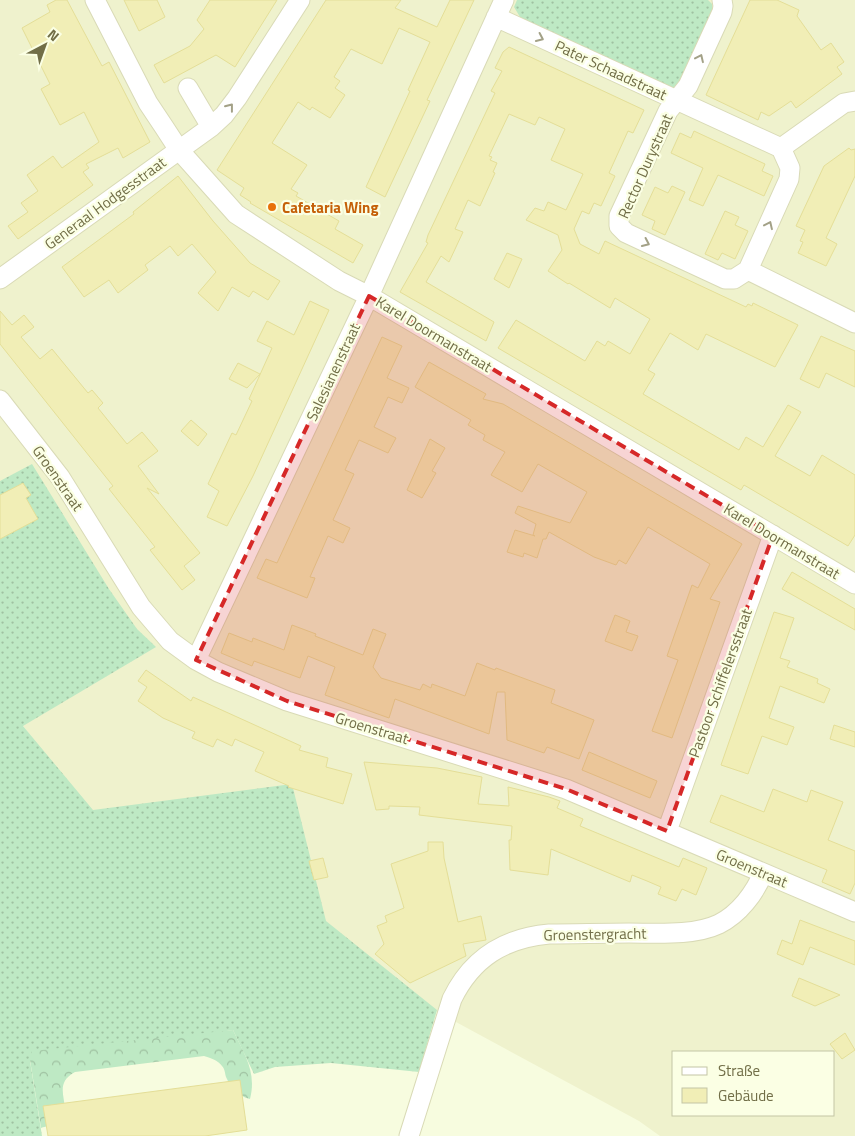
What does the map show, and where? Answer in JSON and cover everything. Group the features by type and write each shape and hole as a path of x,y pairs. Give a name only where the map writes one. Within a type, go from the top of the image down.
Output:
{"street":[{"name":"Karel Doormanstraat","path":"95,0 148,103 179,150 236,214 339,281 369,296 855,584"},
{"name":"Generaal Hodgesstraat","path":"0,279 211,127 224,115 300,0"},
{"name":"Salesianenstraat","path":"196,660 369,296 504,0"},
{"path":"676,100 688,86 722,12 722,0"},
{"name":"Pater Schaadstraat","path":"496,17 781,148"},
{"path":"188,88 211,127"},
{"name":"Rector Durystraat","path":"676,100 668,111 634,183 620,216 619,226 626,233 725,279 734,278 748,270"},
{"path":"855,101 844,103 781,148 790,168 790,180 748,270 855,323"},
{"name":"Groenstraat","path":"0,400 60,476 141,607 170,641 196,660 218,672 287,701 540,780 582,795 855,912"},
{"name":"Pastoor Schiffelersstraat","path":"667,831 773,535"},
{"name":"Groenstergracht","path":"409,1136 452,1000 459,984 488,954 510,942 533,935 671,933 710,928 721,923 744,904 753,894 763,873"}],"highlighted area":[{"path":"369,296 773,535 667,831 566,789 287,701 196,660"}],"shaded area":[{"path":"0,0 855,0 855,1136 660,1136 639,1121 101,830 0,695"}],"green space":[{"path":"517,0 708,0 712,4 713,10 677,86 671,88 520,17 514,7"},
{"path":"32,464 109,589 137,629 156,647 23,726 93,810 292,784 326,921 437,1010 419,1072 331,1063 275,1067 254,1074 233,1030 30,1061 42,1136 0,1136 0,481"},
{"path":"233,1030 251,1071 252,1089 250,1099 238,1094 228,1081 220,1064 204,1056 75,1072 64,1083 65,1109 63,1115 59,1121 41,1128 30,1060 32,1051"}],"building":[{"path":"56,0 67,0 102,66 109,62 150,142 123,158 118,148 86,164 89,168 83,172 93,185 18,239 8,226 28,212 21,203 38,191 27,175 53,156 62,168 99,142 84,112 60,125 41,89 50,84 22,28 50,12 47,5"},
{"path":"124,0 157,0 165,17 139,31"},
{"path":"210,0 277,0 235,67 216,55 164,83 154,65 190,46 204,29 197,20"},
{"path":"326,0 401,0 395,8 437,27 450,0 474,0 427,100 430,101 385,197 366,187 430,42 399,28 382,64 351,49 334,77 340,81 335,88 345,95 330,118 312,107 310,110 298,102 272,143 307,165 291,189 298,193 296,196 339,221 335,229 363,245 353,263 250,203 240,195 244,188 217,170"},
{"path":"750,0 777,0 799,10 797,16 821,50 831,43 844,62 837,67 842,74 796,108 791,101 769,116 761,112 758,120 706,95"},
{"path":"509,47 644,110 633,133 628,131 609,173 615,176 601,206 594,203 589,214 582,211 574,229 580,244 599,254 605,241 746,307 748,304 752,306 753,303 798,325 775,367 706,334 698,350 670,333 648,370 655,374 643,394 739,450 746,437 763,447 788,405 801,412 775,456 810,476 822,455 855,475 855,535 848,546 744,485 741,490 498,348 516,320 585,361 597,341 605,346 608,341 630,354 650,319 615,298 610,308 548,271 562,250 558,235 526,220 535,208 544,211 548,202 566,210 583,174 551,160 565,129 539,117 535,125 509,114 489,156 492,157 490,160 497,163 493,172 495,173 480,206 468,200 455,229 463,232 449,262 441,256 426,282 494,322 486,341 400,292 428,243 426,242 428,235 495,93 491,91 502,71 495,68 503,52"},
{"path":"694,131 765,164 762,171 773,176 764,196 718,175 703,206 689,200 703,168 671,153 680,133 691,138"},
{"path":"849,148 851,150 855,149 855,176 826,238 837,244 826,266 798,253 803,242 800,241 805,230 796,226 824,166"},
{"path":"178,176 213,221 250,263 280,281 268,300 253,291 249,297 232,287 218,311 198,293 216,272 192,244 178,256 170,246 145,265 148,270 118,293 109,280 84,297 62,267 134,214 133,212"},
{"path":"672,186 685,192 665,235 652,229 655,221 642,215 655,187 668,193"},
{"path":"725,211 739,217 735,225 748,231 735,259 722,253 718,260 705,254"},
{"path":"507,253 522,259 509,288 494,279"},
{"path":"310,301 329,310 253,476 227,526 207,517 219,491 208,484 232,433 236,435 252,401 249,399 272,348 257,341 267,321 294,335"},
{"path":"0,311 12,325 24,315 34,327 21,337 40,359 52,349 88,393 92,390 103,403 98,408 127,444 142,432 158,451 138,466 159,494 147,488 200,553 184,566 195,580 182,590 150,550 155,547 109,489 113,486 0,344"},
{"path":"821,336 855,351 855,387 826,373 819,388 800,379"},
{"path":"382,337 402,346 387,378 409,388 402,403 388,397 374,427 396,438 388,453 359,440 345,470 354,474 333,520 350,528 343,543 328,536 310,577 315,578 307,598 257,578 266,559 277,563"},
{"path":"429,362 486,394 483,399 503,404 742,544 710,599 720,602 672,738 652,731 678,660 667,656 692,585 698,588 710,564 648,527 626,564 619,560 616,565 594,557 549,532 546,539 543,539 537,558 524,553 523,557 507,552 515,530 535,536 533,535 536,524 515,513 518,506 570,523 587,492 538,464 522,492 491,475 505,452 483,440 485,435 468,425 471,420 415,387"},
{"path":"238,363 260,374 247,388 229,379"},
{"path":"191,420 207,434 198,446 181,431"},
{"path":"430,439 445,448 432,471 436,473 422,498 407,490"},
{"path":"23,483 31,495 26,498 38,519 0,539 0,495"},
{"path":"792,572 855,609 855,630 782,589"},
{"path":"774,612 794,618 780,658 790,661 787,667 818,679 817,683 830,689 824,703 780,686 769,718 794,727 787,745 762,736 748,774 721,765"},
{"path":"615,615 630,621 626,632 638,636 632,651 605,641"},
{"path":"292,625 363,655 373,629 386,634 373,667 381,678 420,690 423,684 431,688 432,684 465,696 477,663 555,690 551,703 594,720 579,759 547,747 544,753 507,740 505,692 497,692 489,734 395,699 389,718 325,695 335,667 308,656 300,678 254,661 252,666 221,653 229,633 252,642 253,638 284,650"},
{"path":"146,670 191,701 193,697 301,746 299,750 328,758 326,767 352,774 343,804 288,787 255,771 264,752 235,739 232,746 217,739 213,747 192,738 195,732 163,718 138,701 147,687 138,681"},
{"path":"834,725 855,732 855,747 830,739"},
{"path":"589,752 657,781 650,798 582,770"},
{"path":"364,762 437,768 482,777 478,804 509,806 508,787 549,797 560,801 557,808 583,819 580,826 679,867 683,858 707,868 696,895 682,889 676,901 658,894 661,887 647,881 632,875 630,882 551,849 548,875 510,870 509,840 511,840 512,826 419,815 420,807 389,806 389,809 376,810"},
{"path":"773,789 807,802 811,790 843,802 828,840 855,851 855,883 850,894 822,882 827,870 710,822 721,795 764,812"},
{"path":"428,842 443,842 444,858 458,922 481,916 486,940 463,944 466,956 410,983 375,954 384,944 377,926 387,922 385,916 404,908 391,864 428,851"},
{"path":"323,858 328,877 314,880 309,861"},
{"path":"800,920 855,941 855,965 810,947 803,965 777,954 782,940 792,944"},
{"path":"799,978 840,995 815,1006 792,996"},
{"path":"845,1033 855,1050 842,1059 830,1044"},
{"path":"240,1080 247,1130 205,1136 48,1136 43,1106"}],"place":[{"name":"Cafetaria Wing","path":"272,207"}]}
